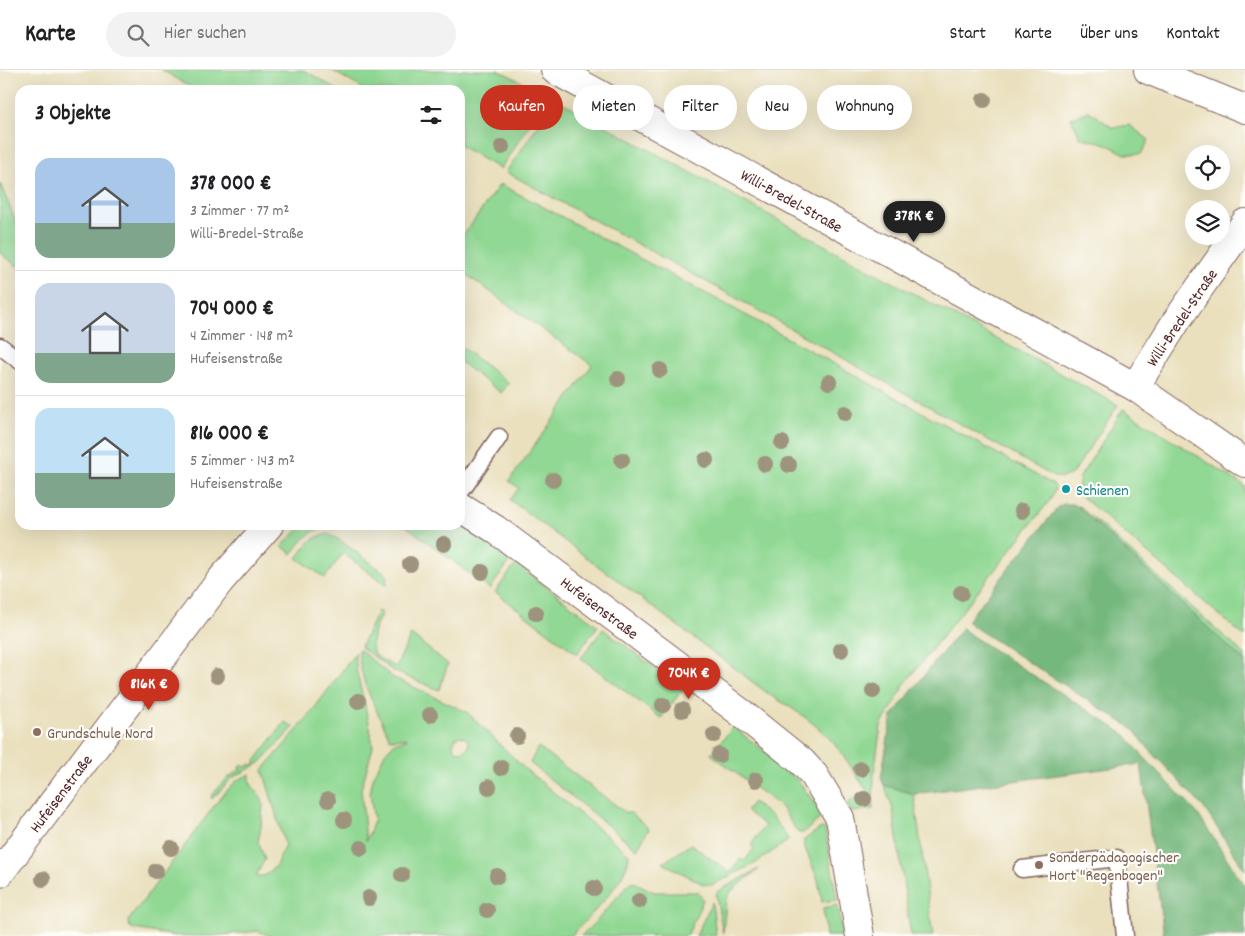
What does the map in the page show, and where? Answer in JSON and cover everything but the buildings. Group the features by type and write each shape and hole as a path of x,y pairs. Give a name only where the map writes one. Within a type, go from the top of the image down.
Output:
{"street":[{"name":"Willi-Bredel-Straße","path":"555,70 1135,387 1245,463"},
{"path":"1148,70 1245,109"},
{"name":"Willi-Bredel-Straße","path":"1135,387 1177,320 1245,223"},
{"name":"Hufeisenstraße","path":"465,509 611,614 740,712 802,762 814,775 840,818 860,936"},
{"name":"Hufeisenstraße","path":"0,873 197,611 265,530"}],"lane":[{"path":"0,346 15,357"},
{"path":"465,486 499,437"},
{"path":"1022,869 1117,858 1125,936"}],"green space":[{"path":"162,70 304,70 330,85 187,85"},
{"path":"331,70 498,70 529,85 480,85 480,130 526,130 500,169 465,149 465,85 356,85"},
{"path":"563,103 573,108 573,130 613,130 1118,405 1073,473 1064,477 1054,477 738,299 506,172 535,130 563,130"},
{"path":"1089,111 1113,128 1129,125 1149,140 1141,154 1125,154 1104,143 1081,138 1071,118"},
{"path":"0,183 15,220 15,264 0,253"},
{"path":"500,184 722,302 1054,485 1055,489 1050,500 903,686 881,726 874,772 873,809 851,812 847,804 867,791 839,750 815,725 770,695 510,500 519,488 509,481 592,365 465,274 465,233"},
{"path":"465,350 509,383 501,393 465,366"},
{"path":"1123,409 1245,486 1245,637 1080,495 1078,489 1080,477"},
{"path":"1064,504 1072,504 1078,507 1245,662 1245,870 1204,808 1148,748 1133,729 967,621 1058,507"},
{"path":"1078,505 1245,655 1245,662 1078,507"},
{"path":"465,527 510,561 490,589 412,530 465,530"},
{"path":"321,530 315,531 305,538 292,554 282,546 297,531"},
{"path":"328,534 338,539 386,574 387,586 343,553 325,578 297,558 313,539"},
{"path":"516,564 598,626 577,654 495,592"},
{"path":"378,611 382,613 374,632 372,641 373,653 396,667 411,635 448,664 439,690 393,671 362,648 361,646"},
{"path":"962,628 1126,735 1141,754 1197,813 1245,885 1245,936 1164,936 1141,764 914,794 884,785 881,778 892,716"},
{"path":"603,629 683,689 661,718 581,658"},
{"path":"359,649 392,677 467,712 524,768 629,854 622,875 597,909 571,936 270,936 258,931 213,936 175,936 134,929 129,926 128,921 221,797 236,781 250,774 250,783 261,797 263,804 258,842 265,859 256,876 264,876 276,866 285,845 263,770 308,717 356,652 357,673 373,747 361,789 366,841 374,821 370,793 373,778 385,753 394,743 407,738 390,739 365,683 359,660","holes":["459,736 466,738 469,743 468,748 461,752 456,750 453,746 455,739"]},
{"path":"285,722 294,727 260,763 232,778 212,799 211,797 221,785 240,770 239,767 243,764 245,767 256,763 255,761"},
{"path":"733,727 776,760 801,784 823,816 803,833 798,833 781,807 711,754"},
{"path":"538,747 626,813 631,813 649,829 637,849 530,763"},
{"path":"884,785 914,794 933,936 911,936 893,809"},
{"path":"753,802 773,818 789,840 756,863 712,885 703,884 663,863 691,844 730,873 740,859 744,861 754,849 751,845 765,825 746,811"},
{"path":"821,828 825,829 837,900 822,902 818,880 804,845 804,840"},
{"path":"759,869 732,890 726,900 723,934 716,895 718,891"},
{"path":"630,882 654,892 698,892 703,900 687,936 581,936"},
{"path":"712,902 716,936 696,936"},
{"path":"838,905 842,936 826,936 823,908"}],"place":[{"name":"Schienen","path":"1066,489"},
{"name":"Grundschule Nord","path":"37,732"},
{"name":"Sonderpädagogischer Hort \"Regenbogen\"","path":"1039,865"}]}
